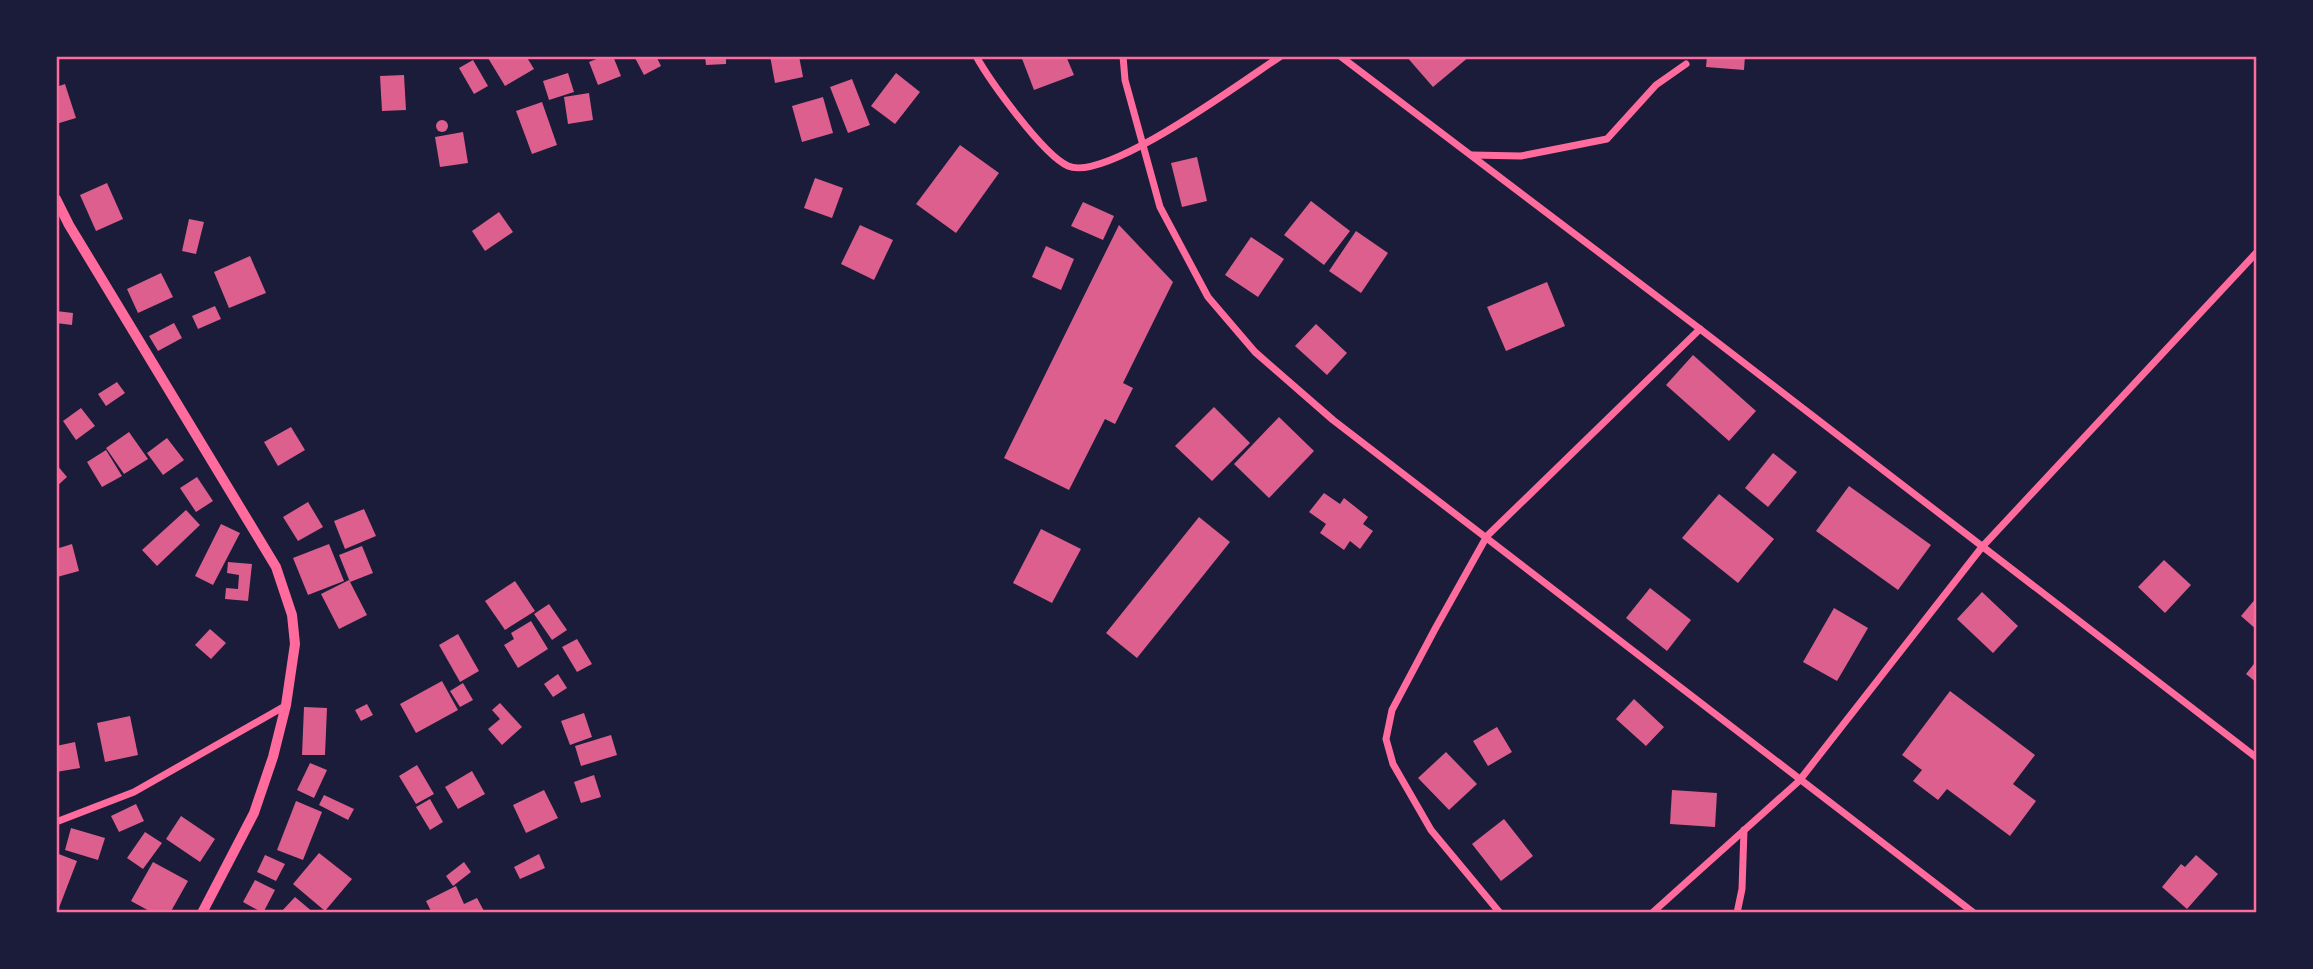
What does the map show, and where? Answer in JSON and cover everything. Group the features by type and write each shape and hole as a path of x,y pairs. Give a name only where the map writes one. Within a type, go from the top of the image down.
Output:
{"street":[{"path":"976,56 1041,143 1067,166 1085,169 1143,146 1281,56"},
{"path":"1123,56 1125,80 1160,207 1208,297 1255,352 1334,420 1799,781 1974,913"},
{"path":"1340,56 2257,758"},
{"path":"1471,155 1521,156 1607,139 1656,85 1686,64"},
{"path":"56,198 69,225 276,567 292,615 295,644 286,705 274,757 254,813 202,913"},
{"path":"1651,913 1799,781 1982,547 2257,252"},
{"path":"1500,913 1431,830 1393,764 1386,739 1392,710 1487,537 1700,329"},
{"path":"56,822 134,792 286,705"},
{"path":"1737,913 1742,889 1744,831"}],"building":[{"path":"526,56 534,69 505,86 488,58"},
{"path":"604,56 613,56 621,76 598,85 589,62"},
{"path":"634,56 656,56 661,66 644,75"},
{"path":"705,56 726,56 726,64 706,65"},
{"path":"770,56 799,56 803,77 775,83"},
{"path":"1021,56 1066,56 1074,75 1034,90"},
{"path":"1406,56 1470,56 1433,87"},
{"path":"1707,56 1745,56 1744,70 1706,67"},
{"path":"473,60 488,86 474,94 459,68"},
{"path":"568,73 574,92 549,100 543,81"},
{"path":"896,73 920,92 895,124 871,106"},
{"path":"404,75 406,110 382,111 380,76"},
{"path":"852,79 870,125 848,133 830,87"},
{"path":"65,84 76,118 56,124 56,87"},
{"path":"589,93 593,120 568,124 564,97"},
{"path":"823,97 833,133 802,142 792,106"},
{"path":"542,102 557,145 532,154 516,111"},
{"path":"442,120 448,126 442,132 436,126"},
{"path":"463,132 468,163 440,167 435,137"},
{"path":"960,145 999,173 956,233 916,204"},
{"path":"1197,157 1207,201 1182,207 1171,163"},
{"path":"815,178 843,188 832,218 804,208"},
{"path":"107,183 123,219 96,231 80,195"},
{"path":"1311,201 1350,231 1324,265 1284,235"},
{"path":"1083,202 1114,216 1103,240 1071,226"},
{"path":"499,212 513,232 485,251 472,231"},
{"path":"189,219 204,222 196,254 182,251"},
{"path":"860,225 893,240 874,280 841,264"},
{"path":"1119,225 1173,282 1123,383 1133,388 1115,424 1105,419 1069,490 1004,458"},
{"path":"1356,231 1388,253 1361,293 1329,271"},
{"path":"1251,237 1284,259 1258,297 1225,275"},
{"path":"1046,246 1074,259 1061,290 1032,277"},
{"path":"250,256 266,293 229,308 214,272"},
{"path":"161,273 173,297 138,313 127,289"},
{"path":"1547,282 1565,326 1506,351 1487,307"},
{"path":"215,306 221,319 198,329 192,316"},
{"path":"56,311 73,313 72,325 56,323"},
{"path":"174,323 182,338 158,351 149,336"},
{"path":"1316,324 1347,353 1327,375 1295,346"},
{"path":"1693,355 1756,411 1729,441 1666,385"},
{"path":"117,382 125,393 106,406 98,394"},
{"path":"1214,407 1250,443 1212,481 1175,446"},
{"path":"81,408 95,426 76,440 63,421"},
{"path":"1279,417 1314,451 1269,498 1234,464"},
{"path":"291,427 305,450 278,466 264,442"},
{"path":"129,432 148,459 124,474 106,448"},
{"path":"167,438 184,460 163,475 147,453"},
{"path":"106,450 122,476 102,487 87,462"},
{"path":"1773,453 1797,472 1768,507 1745,488"},
{"path":"56,464 67,477 56,487"},
{"path":"197,477 213,501 196,512 180,488"},
{"path":"1849,486 1931,545 1898,590 1816,531"},
{"path":"1324,493 1340,504 1344,498 1368,517 1363,524 1373,531 1360,549 1350,541 1344,550 1320,533 1326,524 1309,512"},
{"path":"1719,494 1774,539 1738,583 1682,538"},
{"path":"308,502 323,527 298,541 283,517"},
{"path":"364,509 376,536 345,549 334,521"},
{"path":"186,510 200,525 157,566 142,550"},
{"path":"1199,517 1230,542 1137,658 1106,633"},
{"path":"221,524 240,533 213,585 195,576"},
{"path":"1041,529 1081,549 1052,603 1013,583"},
{"path":"72,544 79,571 57,577 56,549"},
{"path":"329,544 344,581 308,595 293,558"},
{"path":"362,546 373,573 350,582 339,555"},
{"path":"2164,560 2191,585 2165,613 2138,587"},
{"path":"228,562 252,564 248,601 225,599 226,588 238,589 239,575 227,573"},
{"path":"349,580 367,615 339,629 321,594"},
{"path":"515,581 535,611 505,630 485,601"},
{"path":"1650,588 1691,620 1667,651 1626,618"},
{"path":"1982,592 2018,626 1993,653 1957,619"},
{"path":"2257,597 2257,630 2241,616"},
{"path":"549,604 567,630 552,640 534,614"},
{"path":"1834,608 1868,628 1837,681 1803,662"},
{"path":"531,621 548,649 518,668 504,645 514,639 511,633"},
{"path":"210,629 226,643 211,659 195,645"},
{"path":"458,634 479,671 460,682 439,645"},
{"path":"577,639 592,664 577,672 562,647"},
{"path":"2257,660 2257,683 2246,674"},
{"path":"558,674 567,688 553,697 544,684"},
{"path":"442,681 458,710 416,733 400,704"},
{"path":"463,683 473,700 460,707 450,691"},
{"path":"1950,691 2035,755 2013,784 2036,801 2010,836 1947,789 1938,800 1913,781 1922,770 1902,755"},
{"path":"1634,699 1664,727 1646,746 1616,719"},
{"path":"500,703 522,727 502,745 488,729 500,719 492,710"},
{"path":"367,704 373,715 361,721 355,710"},
{"path":"304,707 327,708 325,755 302,755"},
{"path":"584,713 592,737 570,745 561,721"},
{"path":"130,716 138,755 105,762 97,723"},
{"path":"1497,727 1512,752 1488,766 1473,741"},
{"path":"611,735 617,755 581,766 575,746"},
{"path":"75,742 80,768 56,772 56,746"},
{"path":"1446,752 1477,784 1449,810 1418,778"},
{"path":"310,763 327,770 314,798 297,790"},
{"path":"417,765 434,794 416,804 399,776"},
{"path":"472,771 485,794 458,809 445,787"},
{"path":"594,775 601,797 581,803 574,782"},
{"path":"544,790 558,818 526,833 513,805"},
{"path":"1672,790 1717,793 1715,827 1670,824"},
{"path":"324,795 354,809 348,820 319,805"},
{"path":"430,799 443,822 430,830 416,807"},
{"path":"296,801 322,812 303,860 277,850"},
{"path":"136,804 144,821 119,832 111,816"},
{"path":"181,816 215,839 200,862 166,839"},
{"path":"1504,819 1533,856 1501,881 1472,844"},
{"path":"71,828 105,838 98,860 65,850"},
{"path":"145,832 162,843 143,869 127,858"},
{"path":"56,853 77,861 57,913 56,913"},
{"path":"319,853 352,879 325,911 293,884"},
{"path":"539,854 545,868 520,879 514,867"},
{"path":"265,855 285,864 276,881 257,872"},
{"path":"2196,855 2218,874 2187,909 2162,887 2181,864 2185,867"},
{"path":"153,862 188,881 170,913 153,913 131,901"},
{"path":"464,862 471,872 453,886 446,876"},
{"path":"255,880 275,890 263,913 243,902"},
{"path":"456,886 464,904 477,898 485,913 432,913 426,901"},
{"path":"295,897 314,913 280,913"}]}
